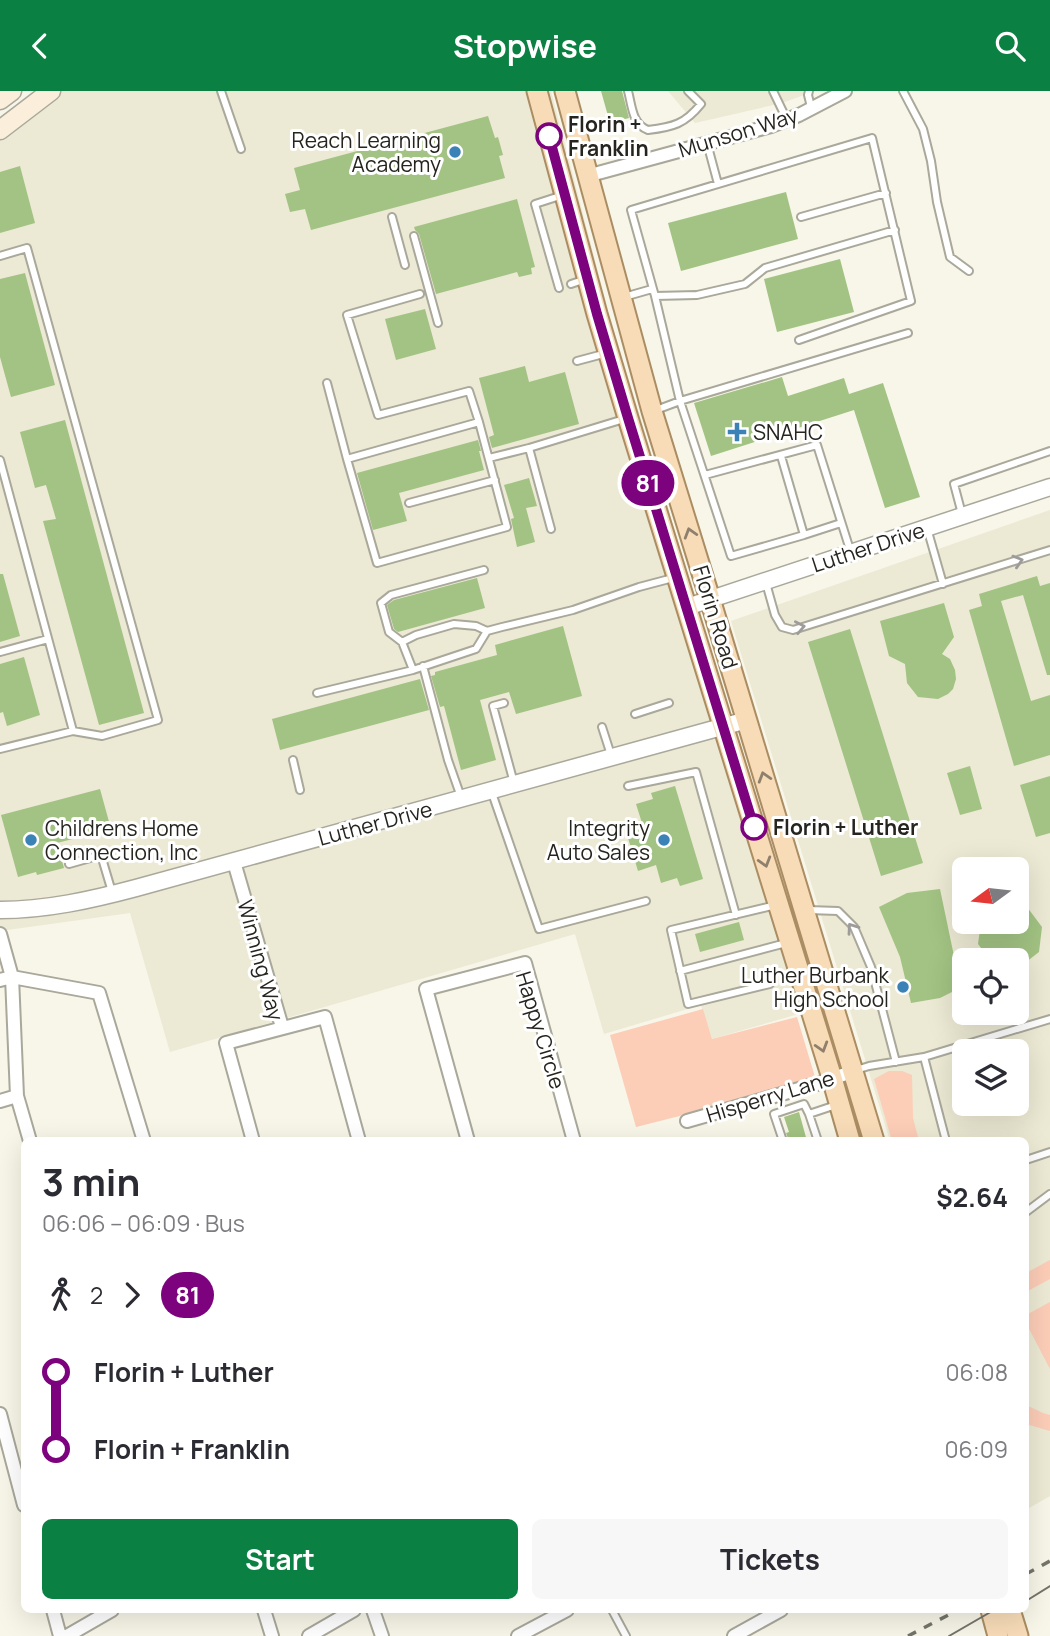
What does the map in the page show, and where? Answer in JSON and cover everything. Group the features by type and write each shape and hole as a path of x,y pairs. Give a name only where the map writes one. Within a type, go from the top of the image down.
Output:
{"main road":[{"path":"0,100 12,91"},
{"path":"0,130 51,91"},
{"path":"537,91 565,158 587,176"},
{"name":"Florin Road","path":"537,91 565,194 580,281 609,353 849,1137"},
{"name":"Florin Road","path":"565,91 652,411 873,1137"},
{"path":"565,194 576,196 581,201 600,259 612,267"},
{"path":"992,1613 998,1636"},
{"path":"1011,1613 1018,1636"}],"street":[{"name":"Munson Way","path":"587,176 771,126 845,91"},
{"name":"Luther Drive","path":"687,607 1050,487"},
{"name":"Luther Drive","path":"0,910 86,901 747,720"},
{"name":"Winning Way","path":"234,862 282,1027 226,1043 252,1137"},
{"path":"0,934 18,1096 29,1137"},
{"name":"Happy Circle","path":"467,1137 426,989 525,963 573,1137"},
{"path":"6,979 99,993 143,1137"},
{"path":"282,1027 325,1017 358,1137"},
{"name":"Hisperry Lane","path":"687,1121 854,1071"},
{"path":"0,1101 18,1096"},
{"path":"0,1414 21,1494"},
{"path":"54,1613 60,1636"},
{"path":"67,1636 107,1613"},
{"path":"265,1613 272,1636"},
{"path":"309,1636 349,1613"},
{"path":"374,1613 382,1636"},
{"path":"518,1636 561,1613"},
{"path":"734,1636 776,1613"}],"lane":[{"path":"221,91 241,149"},
{"path":"628,91 637,123 648,130 684,122 691,117 701,104 688,91"},
{"path":"774,91 787,120"},
{"path":"808,91 811,109"},
{"path":"903,91 923,129 950,257 969,271"},
{"path":"799,340 911,301 872,138 631,210 680,401 731,557 841,523"},
{"path":"707,143 718,184"},
{"path":"801,217 886,193"},
{"path":"559,288 535,204 565,194"},
{"path":"392,217 405,265"},
{"path":"621,298 654,293 697,295 745,284 765,268 895,230"},
{"path":"414,236 438,323"},
{"path":"0,256 27,248 158,720 102,736 73,731 0,750"},
{"path":"327,383 377,563 507,527 469,391 378,415 347,315 421,294"},
{"path":"652,411 908,333"},
{"path":"577,361 609,353"},
{"path":"489,458 628,418"},
{"path":"347,459 479,422"},
{"path":"705,475 817,445 851,553"},
{"path":"529,448 551,529"},
{"path":"962,516 954,484 1050,451"},
{"path":"781,456 804,535"},
{"path":"0,460 73,731"},
{"path":"409,503 495,480"},
{"path":"927,528 943,584"},
{"path":"766,581 775,615 782,627 793,630 1050,551"},
{"path":"413,670 402,642 389,632 381,603 391,595 484,570"},
{"path":"402,642 454,624 476,626 487,631 573,610 639,587 678,577"},
{"path":"317,693 413,670 476,649 487,631"},
{"path":"0,652 48,639"},
{"path":"423,666 447,760 461,799"},
{"path":"504,703 493,706 515,785"},
{"path":"635,714 669,703"},
{"path":"602,727 611,758"},
{"path":"293,760 300,790"},
{"path":"628,786 696,772 736,915"},
{"path":"491,791 539,929 646,901"},
{"path":"69,864 101,855 113,894"},
{"path":"770,984 688,1004 671,930 778,904"},
{"path":"805,910 838,911 855,927 871,967 896,1062"},
{"path":"680,971 790,942"},
{"path":"854,1071 924,1057 1050,1019"},
{"path":"924,1057 945,1137"},
{"path":"782,1137 774,1114 804,1104 817,1137"},
{"path":"809,1114 839,1104"},
{"path":"1029,1159 1050,1152"},
{"path":"1029,1210 1050,1194"},
{"path":"614,1613 626,1636"}],"shaded area":[{"path":"36,91 551,91 609,314 819,1008 712,1039 701,1005 604,1034 575,934 170,1052 130,913 0,931 0,120"},
{"path":"668,91 815,91 782,103 695,123"},
{"name":"Luther Burbank High School","path":"1050,510 1050,1496 1029,1508 1029,1137 889,1137 731,621"},
{"path":"703,1009 712,1039 797,1017 815,1077 803,1085 636,1127 610,1035"},
{"path":"889,1071 902,1071 912,1075 913,1118 918,1137 891,1137 874,1079"},
{"path":"1050,1260 1050,1279 1029,1290 1029,1271"},
{"path":"1050,1302 1050,1369 1029,1329 1029,1313"},
{"path":"1029,1406 1050,1415 1050,1431 1029,1425"}],"building":[{"path":"601,91 622,91 629,118 610,123"},
{"path":"488,116 503,155 499,156 505,178 311,230 305,209 290,212 285,194 300,190 294,168"},
{"path":"20,166 35,223 0,233 0,172"},
{"path":"786,192 798,239 681,271 668,223"},
{"path":"517,199 535,267 531,268 532,274 519,277 517,272 436,294 419,234 414,227"},
{"path":"840,259 854,312 777,332 764,279"},
{"path":"25,273 55,385 11,397 0,357 0,279"},
{"path":"425,309 436,349 396,360 385,319"},
{"path":"525,366 529,382 565,372 579,424 492,448 489,437 494,435 479,378"},
{"path":"782,377 788,396 844,378 849,394 883,383 920,497 885,508 854,410 711,456 694,403"},
{"path":"65,420 144,713 99,725 43,521 56,519 46,485 35,488 20,432"},
{"path":"478,440 484,470 399,493 407,521 373,530 357,473"},
{"path":"529,478 537,506 526,508 535,542 517,547 511,519 514,518 504,485"},
{"path":"0,574 3,574 20,636 0,642"},
{"path":"1037,576 1040,586 1050,583 1050,675 1047,675 1023,595 1001,601 1031,701 1050,695 1050,755 1014,766 969,610 982,606 979,594"},
{"path":"477,578 485,608 398,632 394,629 387,605 394,600"},
{"path":"944,603 954,637 942,654 950,659 956,679 953,689 938,699 918,697 907,683 905,664 889,656 880,621"},
{"path":"563,626 582,696 516,714 509,692 480,700 496,760 461,770 444,706 440,707 431,676 435,675 435,672 497,655 495,645"},
{"path":"850,629 923,863 881,876 808,642"},
{"path":"24,657 40,715 7,726 3,712 0,713 0,664"},
{"path":"420,679 429,710 280,750 272,719"},
{"path":"970,766 982,809 960,815 947,773"},
{"path":"1050,776 1050,833 1036,837 1020,785"},
{"path":"675,786 703,879 680,886 677,878 661,883 656,865 638,871 625,828 642,823 636,804 653,799 651,793"},
{"path":"100,789 111,829 57,843 64,868 18,877 1,815"},
{"path":"940,889 952,948 952,992 940,998 911,1003 900,957 879,907 907,893"},
{"path":"1029,910 1042,927 1039,952 1029,960 1029,948 981,948 978,944 979,935 1029,935"},
{"path":"739,922 744,940 700,952 695,934"},
{"path":"799,1112 806,1137 788,1137 786,1133 789,1132 784,1117"}],"tram line":[{"path":"1029,1599 1050,1586"},
{"path":"949,1636 989,1613"}],"railway":[{"path":"1029,1572 1050,1561"},
{"path":"908,1636 952,1613"}],"bus line":[{"name":"81","path":"549,136 597,314 754,827"}],"place":[{"name":"Florin + Franklin","path":"549,136"},
{"name":"Reach Learning Academy","path":"455,152"},
{"name":"SNAHC","path":"737,432"},
{"name":"Florin + Luther","path":"754,827"},
{"name":"Childrens Home Connection, Inc","path":"31,840"},
{"name":"Integrity Auto Sales","path":"664,840"},
{"name":"Luther Burbank High School","path":"903,987"}]}
